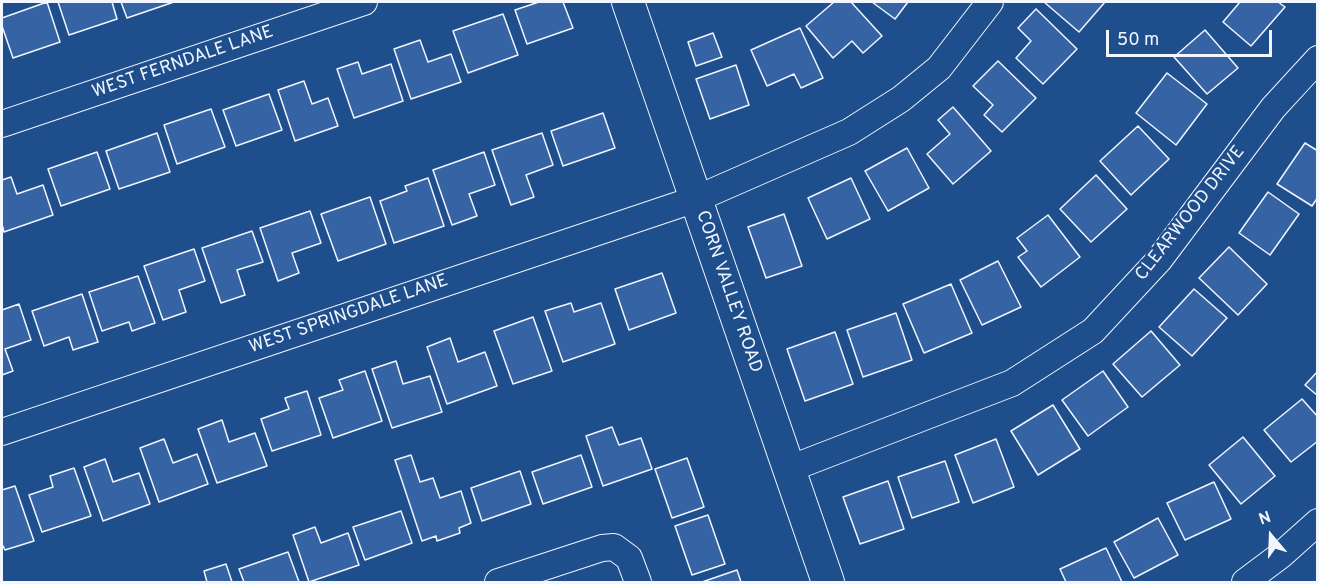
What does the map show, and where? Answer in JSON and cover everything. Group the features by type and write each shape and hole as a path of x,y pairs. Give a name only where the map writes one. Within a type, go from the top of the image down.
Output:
{"main road":[{"name":"CORN VALLEY ROAD","path":"628,2 828,582"}],"street":[{"name":"WEST FERNDALE LANE","path":"2,124 364,2"},
{"name":"WEST SPRINGDALE LANE","path":"2,432 696,199 849,132 902,99 939,68 990,2"},
{"name":"CLEARWOOD DRIVE","path":"789,469 1012,383 1093,331 1160,260 1273,108 1317,59"},
{"path":"1245,582 1281,555 1317,522"},
{"path":"498,582 602,548 614,547 629,558 638,582"}],"building":[{"path":"47,2 60,42 13,58 2,26 2,18"},
{"path":"58,2 112,2 117,19 69,35"},
{"path":"121,2 174,2 127,18"},
{"path":"539,2 563,2 573,28 527,44 515,10"},
{"path":"834,2 851,2 882,36 863,53 852,41 833,58 806,26"},
{"path":"872,2 908,2 895,19"},
{"path":"1044,2 1105,2 1079,32"},
{"path":"1240,2 1278,2 1285,7 1251,46 1223,22"},
{"path":"1036,9 1077,49 1043,84 1016,58 1031,41 1018,28"},
{"path":"503,14 518,55 468,73 453,31"},
{"path":"800,28 823,78 801,88 794,74 767,86 751,50"},
{"path":"1205,30 1238,68 1207,94 1174,57"},
{"path":"713,33 722,57 696,66 688,42"},
{"path":"420,40 428,62 451,54 461,82 411,99 394,49"},
{"path":"998,61 1036,98 1002,132 984,115 993,105 973,86"},
{"path":"358,62 362,74 391,64 403,101 354,118 337,69"},
{"path":"736,65 749,105 710,119 696,79"},
{"path":"1167,73 1207,104 1176,145 1136,113"},
{"path":"304,81 312,104 328,98 338,126 295,141 278,90"},
{"path":"269,94 282,130 236,146 223,110"},
{"path":"953,107 991,151 953,184 927,154 950,134 938,120"},
{"path":"211,109 225,147 177,164 164,125"},
{"path":"603,113 615,148 563,166 551,131"},
{"path":"1138,126 1169,159 1131,195 1100,161"},
{"path":"157,133 170,172 119,189 106,151"},
{"path":"542,133 553,165 526,175 534,197 511,205 492,150"},
{"path":"1305,143 1318,151 1318,197 1312,206 1277,184"},
{"path":"907,148 929,188 888,211 865,171"},
{"path":"97,152 110,189 61,206 48,169"},
{"path":"484,152 495,185 469,194 477,216 452,225 433,170"},
{"path":"1096,175 1127,209 1091,242 1060,209"},
{"path":"11,177 17,194 43,185 53,215 4,232 2,180"},
{"path":"428,178 444,226 394,243 380,201 407,191 405,186"},
{"path":"851,178 870,219 827,239 808,198"},
{"path":"1268,192 1299,214 1270,255 1239,233"},
{"path":"370,197 386,244 338,261 321,214"},
{"path":"310,211 321,243 292,253 299,273 278,281 260,228"},
{"path":"784,214 802,266 766,278 748,227"},
{"path":"1048,215 1080,257 1041,287 1018,257 1027,251 1017,238"},
{"path":"252,231 263,262 237,270 245,295 221,303 202,248"},
{"path":"1229,247 1267,284 1238,315 1199,278"},
{"path":"194,249 205,281 179,290 186,312 163,320 144,266"},
{"path":"998,261 1021,307 982,325 960,280"},
{"path":"662,273 676,313 629,330 615,289"},
{"path":"138,276 155,323 132,331 129,322 102,331 89,292"},
{"path":"951,284 972,333 924,353 903,304"},
{"path":"1194,289 1227,318 1192,356 1159,327"},
{"path":"82,294 98,342 73,350 69,337 44,346 32,311"},
{"path":"571,303 574,312 601,303 615,344 563,362 545,311"},
{"path":"19,304 31,340 5,349 13,371 2,375 2,310"},
{"path":"896,313 912,360 863,377 847,330"},
{"path":"533,317 552,371 513,384 494,331"},
{"path":"1151,331 1180,365 1142,397 1113,364"},
{"path":"835,332 853,384 805,401 787,349"},
{"path":"450,338 458,362 485,352 497,386 447,404 427,347"},
{"path":"396,361 403,384 430,376 442,412 392,428 372,369"},
{"path":"365,371 382,421 333,438 319,398 343,390 339,380"},
{"path":"1103,371 1128,407 1088,436 1062,400"},
{"path":"1318,371 1318,396 1305,385"},
{"path":"307,391 321,435 272,451 261,419 289,409 285,398"},
{"path":"1302,399 1318,417 1318,441 1291,462 1264,430"},
{"path":"1053,405 1080,449 1038,475 1011,431"},
{"path":"222,420 229,442 255,433 267,466 217,483 198,429"},
{"path":"612,427 619,445 641,438 652,469 603,486 586,436"},
{"path":"1243,437 1275,476 1241,504 1209,465"},
{"path":"164,439 173,463 197,454 208,484 159,502 140,448"},
{"path":"996,439 1014,487 973,503 955,455"},
{"path":"411,455 420,482 433,478 440,498 461,491 471,523 459,528 460,533 437,541 436,536 422,541 395,460"},
{"path":"581,455 592,487 543,504 532,472"},
{"path":"687,458 704,507 672,518 655,469"},
{"path":"105,459 113,482 139,473 150,504 103,521 84,467"},
{"path":"945,461 959,502 912,518 898,477"},
{"path":"74,468 91,516 42,532 29,495 53,487 50,476"},
{"path":"520,471 531,504 482,521 471,488"},
{"path":"888,481 904,529 860,544 843,497"},
{"path":"1214,482 1231,519 1185,540 1167,503"},
{"path":"15,486 34,541 5,550 2,544 2,490"},
{"path":"401,511 412,543 365,560 353,527"},
{"path":"708,515 725,564 692,575 675,526"},
{"path":"1158,518 1178,555 1134,578 1114,542"},
{"path":"315,527 321,543 348,533 359,565 309,582 293,535"},
{"path":"1106,548 1122,582 1066,582 1060,569"},
{"path":"288,552 299,582 244,582 239,569"},
{"path":"226,564 232,582 207,582 204,571"},
{"path":"737,570 741,582 702,582"}]}
